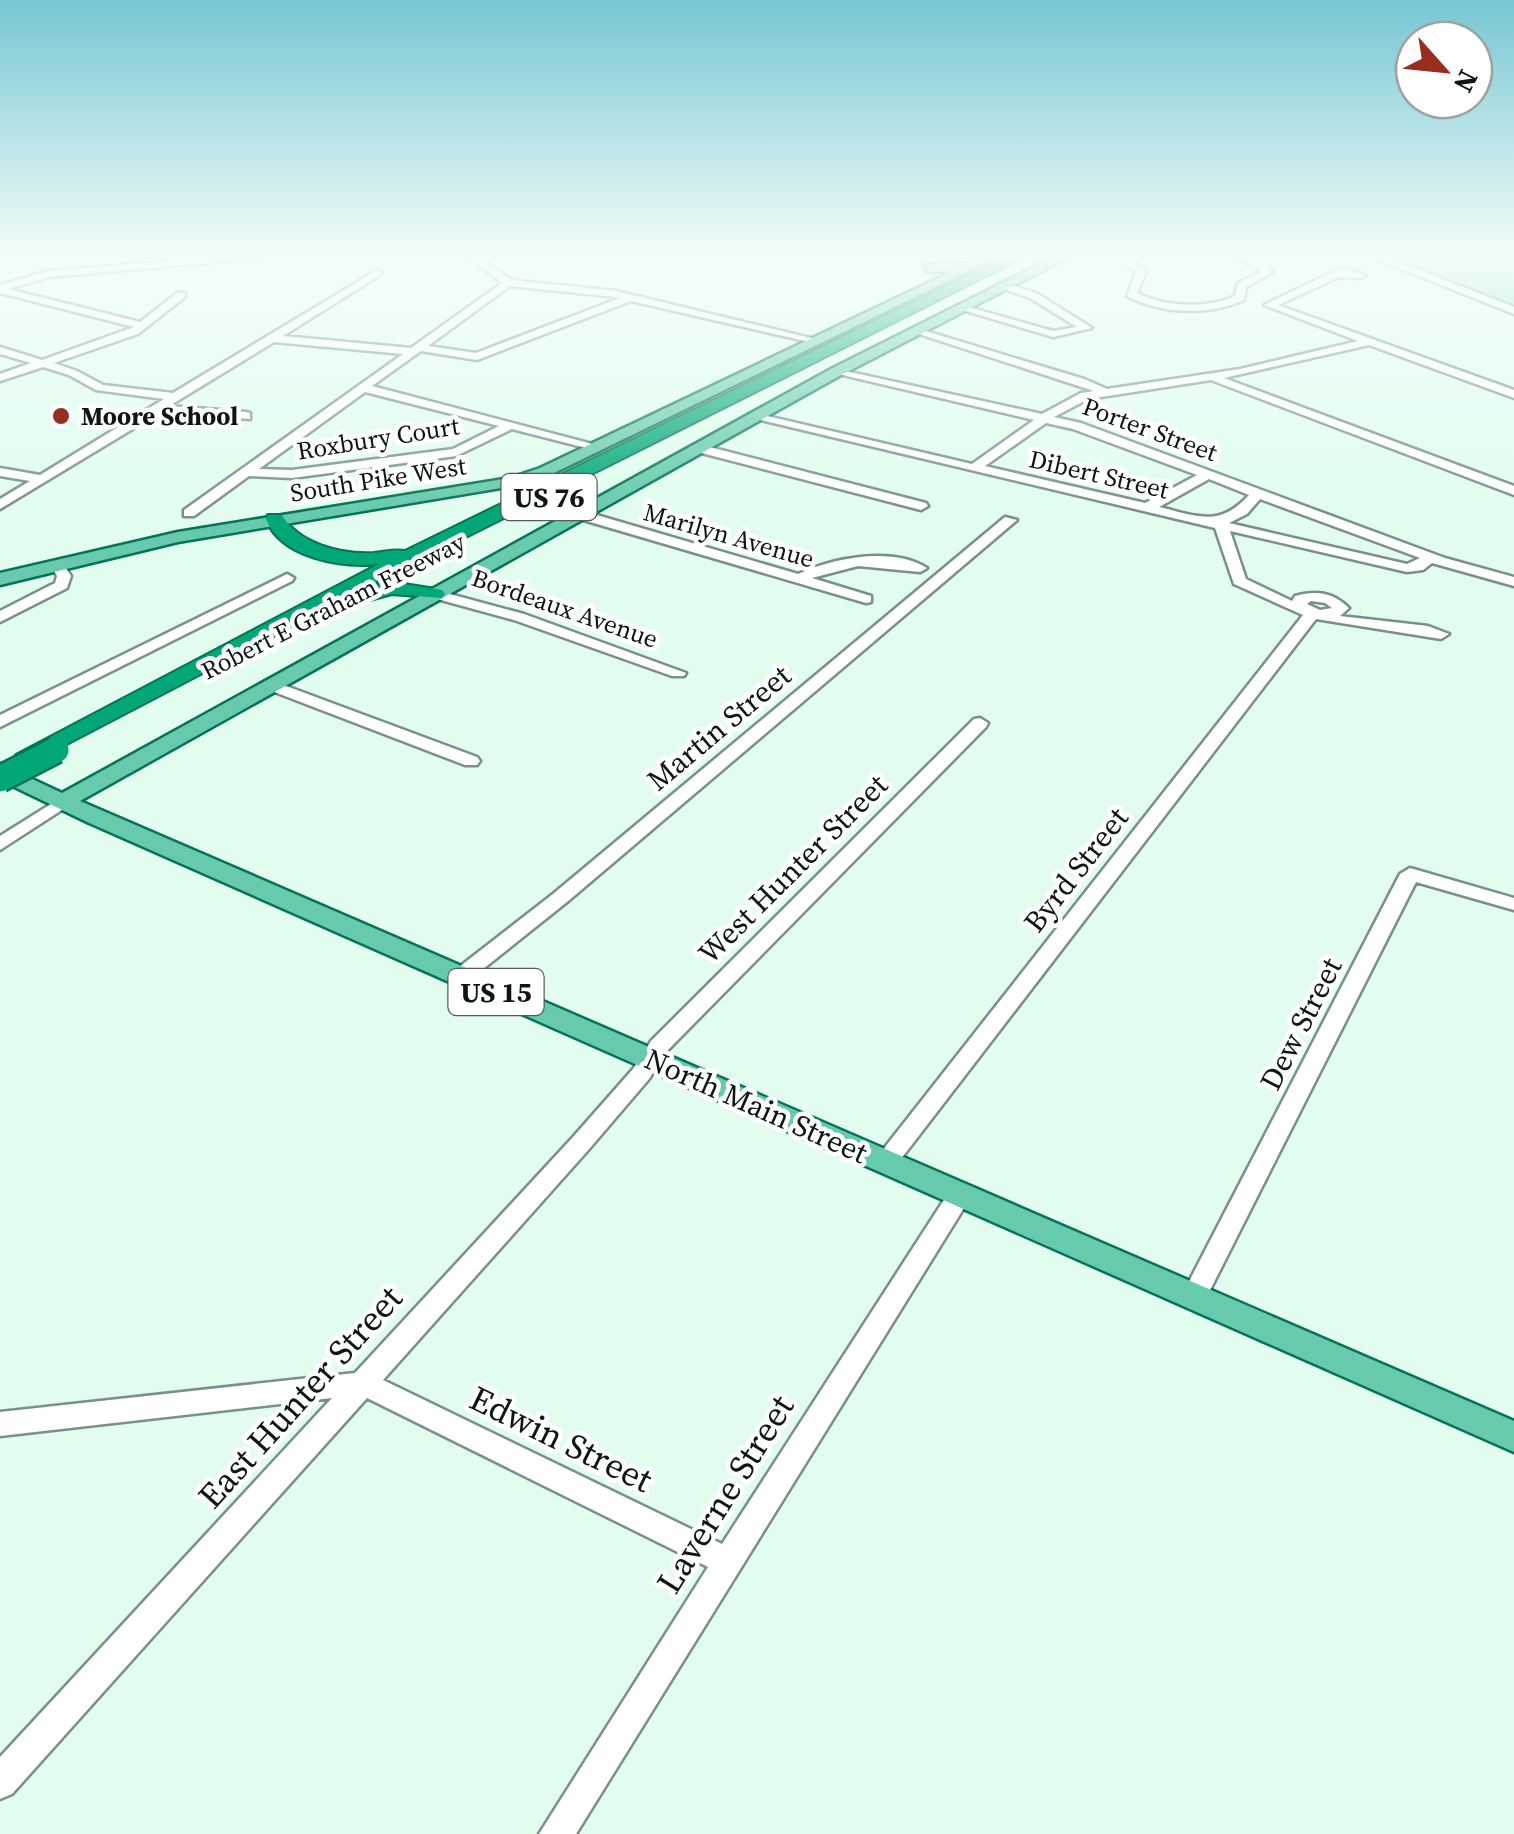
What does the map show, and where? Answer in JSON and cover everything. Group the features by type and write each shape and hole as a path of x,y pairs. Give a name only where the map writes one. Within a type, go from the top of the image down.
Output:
{"highway":[{"name":"Robert E Graham Freeway","path":"0,771 855,339"},
{"name":"Robert E Graham Freeway","path":"437,547 869,339"},
{"path":"275,519 279,529 335,566 338,573 329,591 308,614"},
{"path":"294,540 343,560 372,561 437,547"},
{"path":"424,591 408,580 408,572 437,547"},
{"path":"308,614 382,589 424,591"},
{"name":"Robert E Graham Freeway","path":"0,780 52,748"}],"main road":[{"name":"South Pike West","path":"0,579 275,519 513,482 823,339"},
{"path":"62,802 270,685 424,591 578,514 902,339"},
{"name":"North Main Street","path":"0,771 62,802 1514,1438"}],"street":[{"path":"0,378 116,339"},
{"path":"0,505 269,339"},
{"path":"278,339 478,357 525,339"},
{"path":"189,513 428,339"},
{"path":"808,339 818,341"},
{"path":"938,339 1080,380 1103,391"},
{"path":"1359,339 1514,394"},
{"path":"974,468 1046,417 1085,396 1209,376 1368,342"},
{"path":"0,350 44,363 100,388 174,397"},
{"name":"Porter Street","path":"836,372 1046,417 1435,558 1514,582"},
{"path":"1209,376 1514,491"},
{"path":"361,387 594,446"},
{"path":"156,408 246,416"},
{"name":"Dibert Street","path":"754,417 1406,568 1435,558"},
{"name":"Roxbury Court","path":"246,472 292,474 456,452 510,425"},
{"path":"698,448 920,506"},
{"path":"0,472 44,478"},
{"path":"1147,508 1209,474"},
{"path":"1259,492 1242,512 1218,525 1239,581 1313,614 1440,634"},
{"name":"Marilyn Avenue","path":"578,514 866,599"},
{"name":"Martin Street","path":"460,976 560,898 1010,520"},
{"path":"799,579 820,568 852,562 884,561 920,568"},
{"path":"0,616 62,585 64,576 57,566"},
{"path":"0,722 287,578"},
{"name":"Bordeaux Avenue","path":"424,591 519,617 678,674"},
{"name":"Byrd Street","path":"886,1162 1313,614"},
{"path":"270,685 470,761"},
{"name":"West Hunter Street","path":"650,1060 658,1046 980,723"},
{"path":"0,844 62,802"},
{"name":"Dew Street","path":"1194,1297 1410,874 1514,904"},
{"name":"East Hunter Street","path":"0,1782 594,1128 650,1060"},
{"name":"Laverne Street","path":"556,1834 960,1194"},
{"path":"0,1424 363,1384"},
{"name":"Edwin Street","path":"363,1384 726,1561"}],"place":[{"name":"Moore School","path":"61,416"}]}
